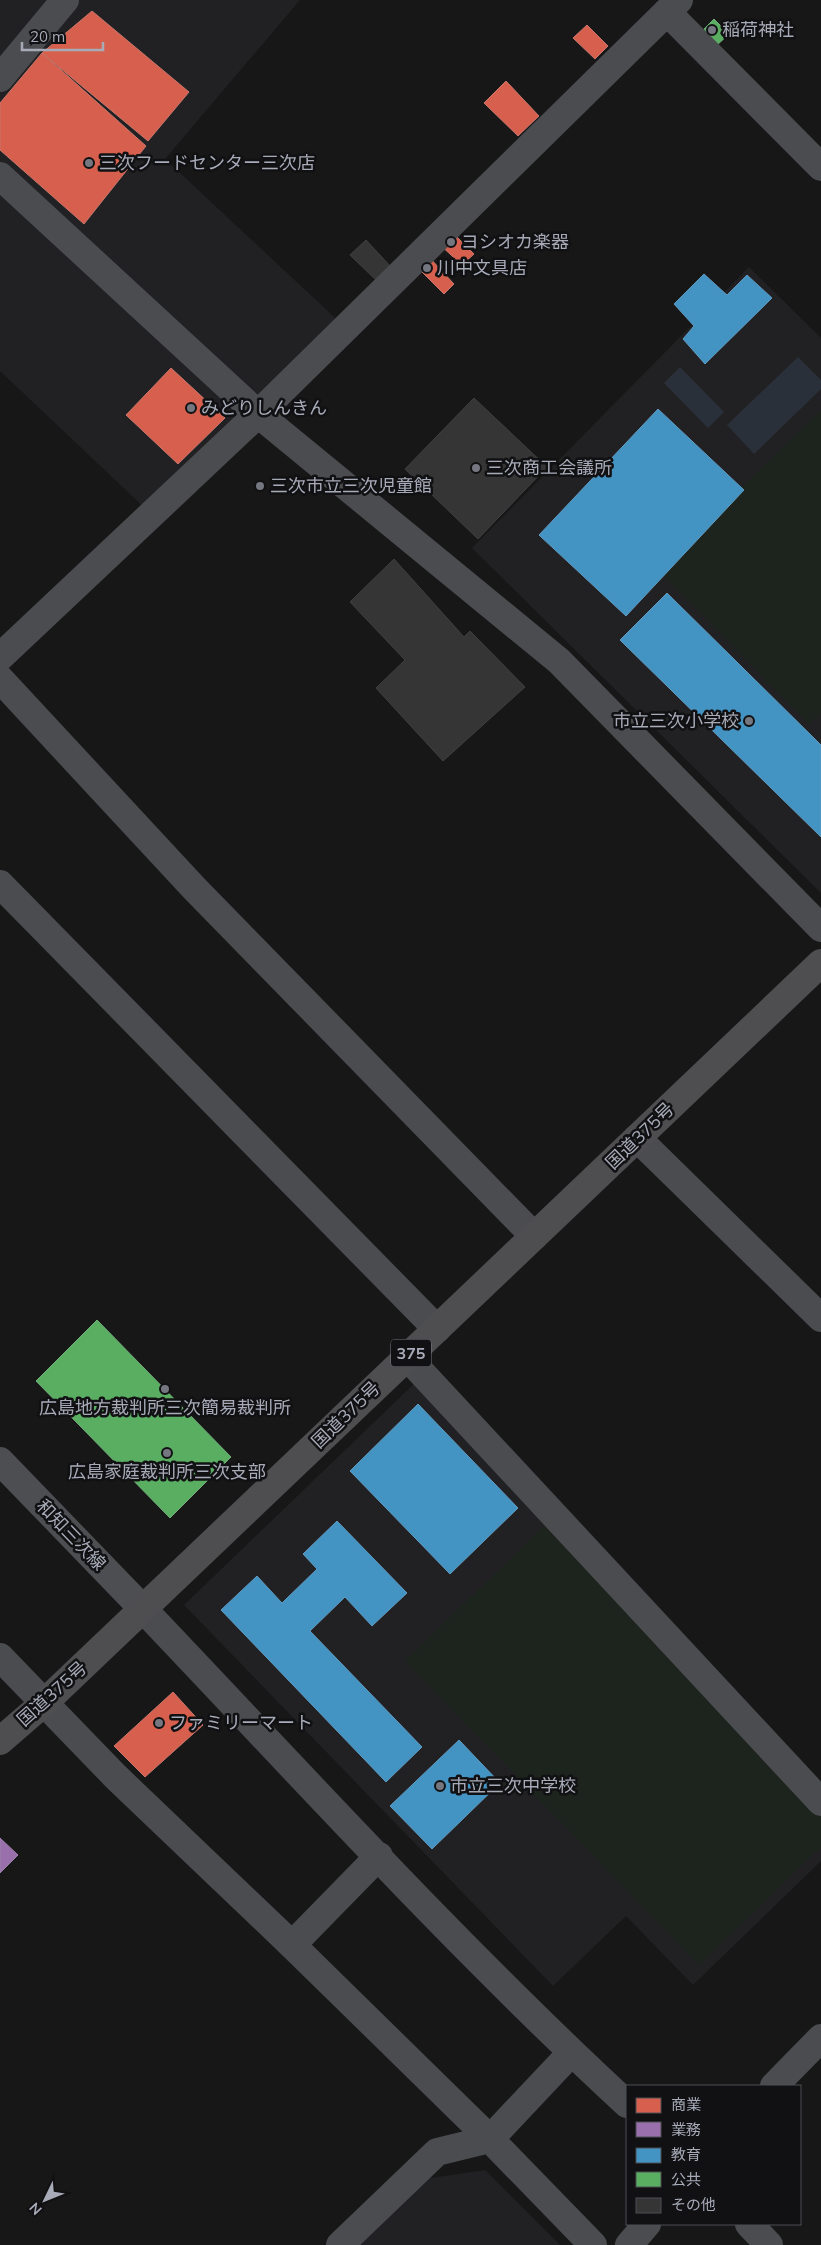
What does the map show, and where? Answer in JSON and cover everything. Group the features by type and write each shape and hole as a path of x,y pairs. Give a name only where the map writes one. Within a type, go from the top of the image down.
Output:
{"highway":[{"name":"国道375号","path":"0,1740 45,1702 821,963"}],"main road":[{"name":"和知三次線","path":"0,1461 142,1609"}],"street":[{"path":"0,78 65,0"},
{"path":"0,657 258,414 673,6 821,167"},
{"path":"0,176 258,414 559,661 821,928"},
{"path":"0,679 194,888 534,1236"},
{"path":"0,884 437,1329"},
{"path":"637,1138 821,1318"},
{"path":"407,1357 821,1802"},
{"path":"142,1609 571,2053 626,2103"},
{"path":"0,1657 115,1776 292,1944 490,2139 593,2245"},
{"path":"292,1944 379,1856"},
{"path":"775,2085 821,2038"},
{"path":"340,2245 437,2152 490,2139 571,2053"},
{"path":"629,2245 646,2225"},
{"path":"750,2225 769,2245"}],"shaded area":[{"path":"0,0 300,0 165,159 346,328 149,512 0,371"},
{"path":"749,267 821,338 821,893 472,548"},
{"path":"798,357 821,380 821,389 754,454 727,425"},
{"path":"680,367 724,412 708,428 664,383"},
{"path":"821,410 821,713 809,724 658,570"},
{"path":"420,1378 821,1793 821,1861 693,1985 626,1916 553,1986 184,1605"},
{"path":"545,1525 821,1810 821,1847 699,1965 405,1661"},
{"path":"485,2170 560,2245 359,2245 424,2179"}],"building: 商業":[{"path":"92,11 189,92 148,141 42,53"},
{"path":"587,25 608,46 595,59 573,38"},
{"path":"42,53 146,146 84,224 0,150 0,103"},
{"path":"506,81 539,116 518,136 484,103"},
{"path":"451,231 474,254 462,265 439,244"},
{"path":"428,256 454,284 444,294 417,267"},
{"path":"171,368 225,418 178,464 126,415"},
{"path":"173,1692 203,1725 145,1777 114,1746"}],"building: 業務":[{"path":"0,1838 18,1855 0,1873"}],"building: 教育":[{"path":"704,274 727,295 747,275 772,298 705,364 683,339 694,326 674,304"},
{"path":"658,409 744,490 626,616 539,535"},
{"path":"667,593 821,745 821,837 620,640"},
{"path":"418,1404 518,1508 450,1574 350,1471"},
{"path":"337,1521 407,1593 372,1626 345,1597 310,1631 422,1747 386,1782 221,1610 257,1576 282,1603 317,1569 303,1554"},
{"path":"459,1740 500,1783 432,1849 390,1806"}],"building: 公共":[{"path":"714,19 729,34 716,46 702,31"},
{"path":"97,1320 231,1457 170,1518 36,1381"}],"building: その他":[{"path":"366,240 391,267 377,281 350,255"},
{"name":"三次商工会議所","path":"474,398 547,467 478,539 405,469"},
{"path":"394,559 464,637 470,631 525,687 443,761 376,688 405,660 350,602"}],"place":[{"name":"稲荷神社","path":"712,30"},
{"name":"三次フードセンター三次店","path":"89,163"},
{"name":"ヨシオカ楽器","path":"451,242"},
{"name":"川中文具店","path":"427,268"},
{"name":"みどりしんきん","path":"191,408"},
{"name":"三次商工会議所","path":"476,468"},
{"name":"三次市立三次児童館","path":"260,486"},
{"name":"市立三次小学校","path":"749,721"},
{"name":"広島地方裁判所三次簡易裁判所","path":"165,1389"},
{"name":"広島家庭裁判所三次支部","path":"167,1453"},
{"name":"ファミリーマート","path":"159,1723"},
{"name":"市立三次中学校","path":"440,1786"}]}
